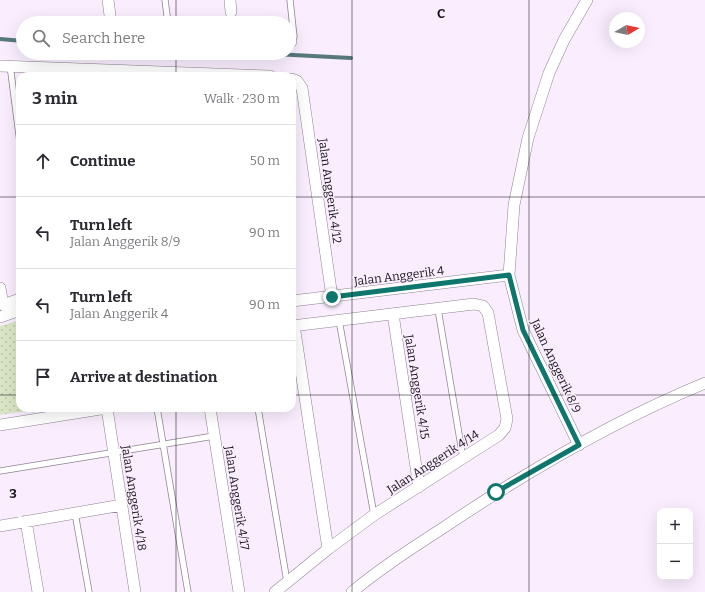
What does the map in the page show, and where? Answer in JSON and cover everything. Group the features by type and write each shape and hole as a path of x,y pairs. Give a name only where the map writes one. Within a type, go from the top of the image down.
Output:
{"street":[{"path":"108,0 110,16"},
{"path":"230,0 232,12"},
{"name":"Jalan Anggerik 8/9","path":"579,445 523,330 509,275 514,205 528,138 549,72 587,0"},
{"path":"5,65 54,72"},
{"name":"Jalan Anggerik 4/12","path":"296,81 302,88 332,297"},
{"name":"Jalan Anggerik 4","path":"296,301 509,275"},
{"path":"0,288 2,306 16,301"},
{"name":"Jalan Anggerik 4/14","path":"275,592 328,549 374,515 499,435 505,428 507,419 488,313 483,306 474,304 438,309"},
{"path":"296,325 438,309"},
{"path":"0,317 16,311"},
{"name":"Jalan Anggerik 4/15","path":"393,314 419,487"},
{"path":"296,344 328,549"},
{"path":"352,592 382,568 496,492 579,445 662,401 705,383"},
{"path":"0,425 82,412"},
{"name":"Jalan Anggerik 4/18","path":"108,412 135,592"},
{"name":"Jalan Anggerik 4/17","path":"211,412 239,592"},
{"path":"0,526 122,505"},
{"path":"26,522 38,592"}],"lane":[{"path":"165,0 167,16"},
{"path":"290,0 292,16"},
{"path":"5,65 16,122"},
{"path":"438,309 463,458"},
{"path":"339,320 374,515"},
{"path":"158,412 188,592"},
{"path":"259,412 287,582"},
{"path":"0,471 113,451 214,436"},
{"path":"75,513 89,592"}],"green space":[{"path":"16,321 16,412 21,412 0,415 0,326"}],"waterway":[{"path":"0,39 16,40"},
{"path":"296,55 351,58"}],"route":[{"path":"332,297 509,275 513,296 523,330 579,445 496,492"}]}
